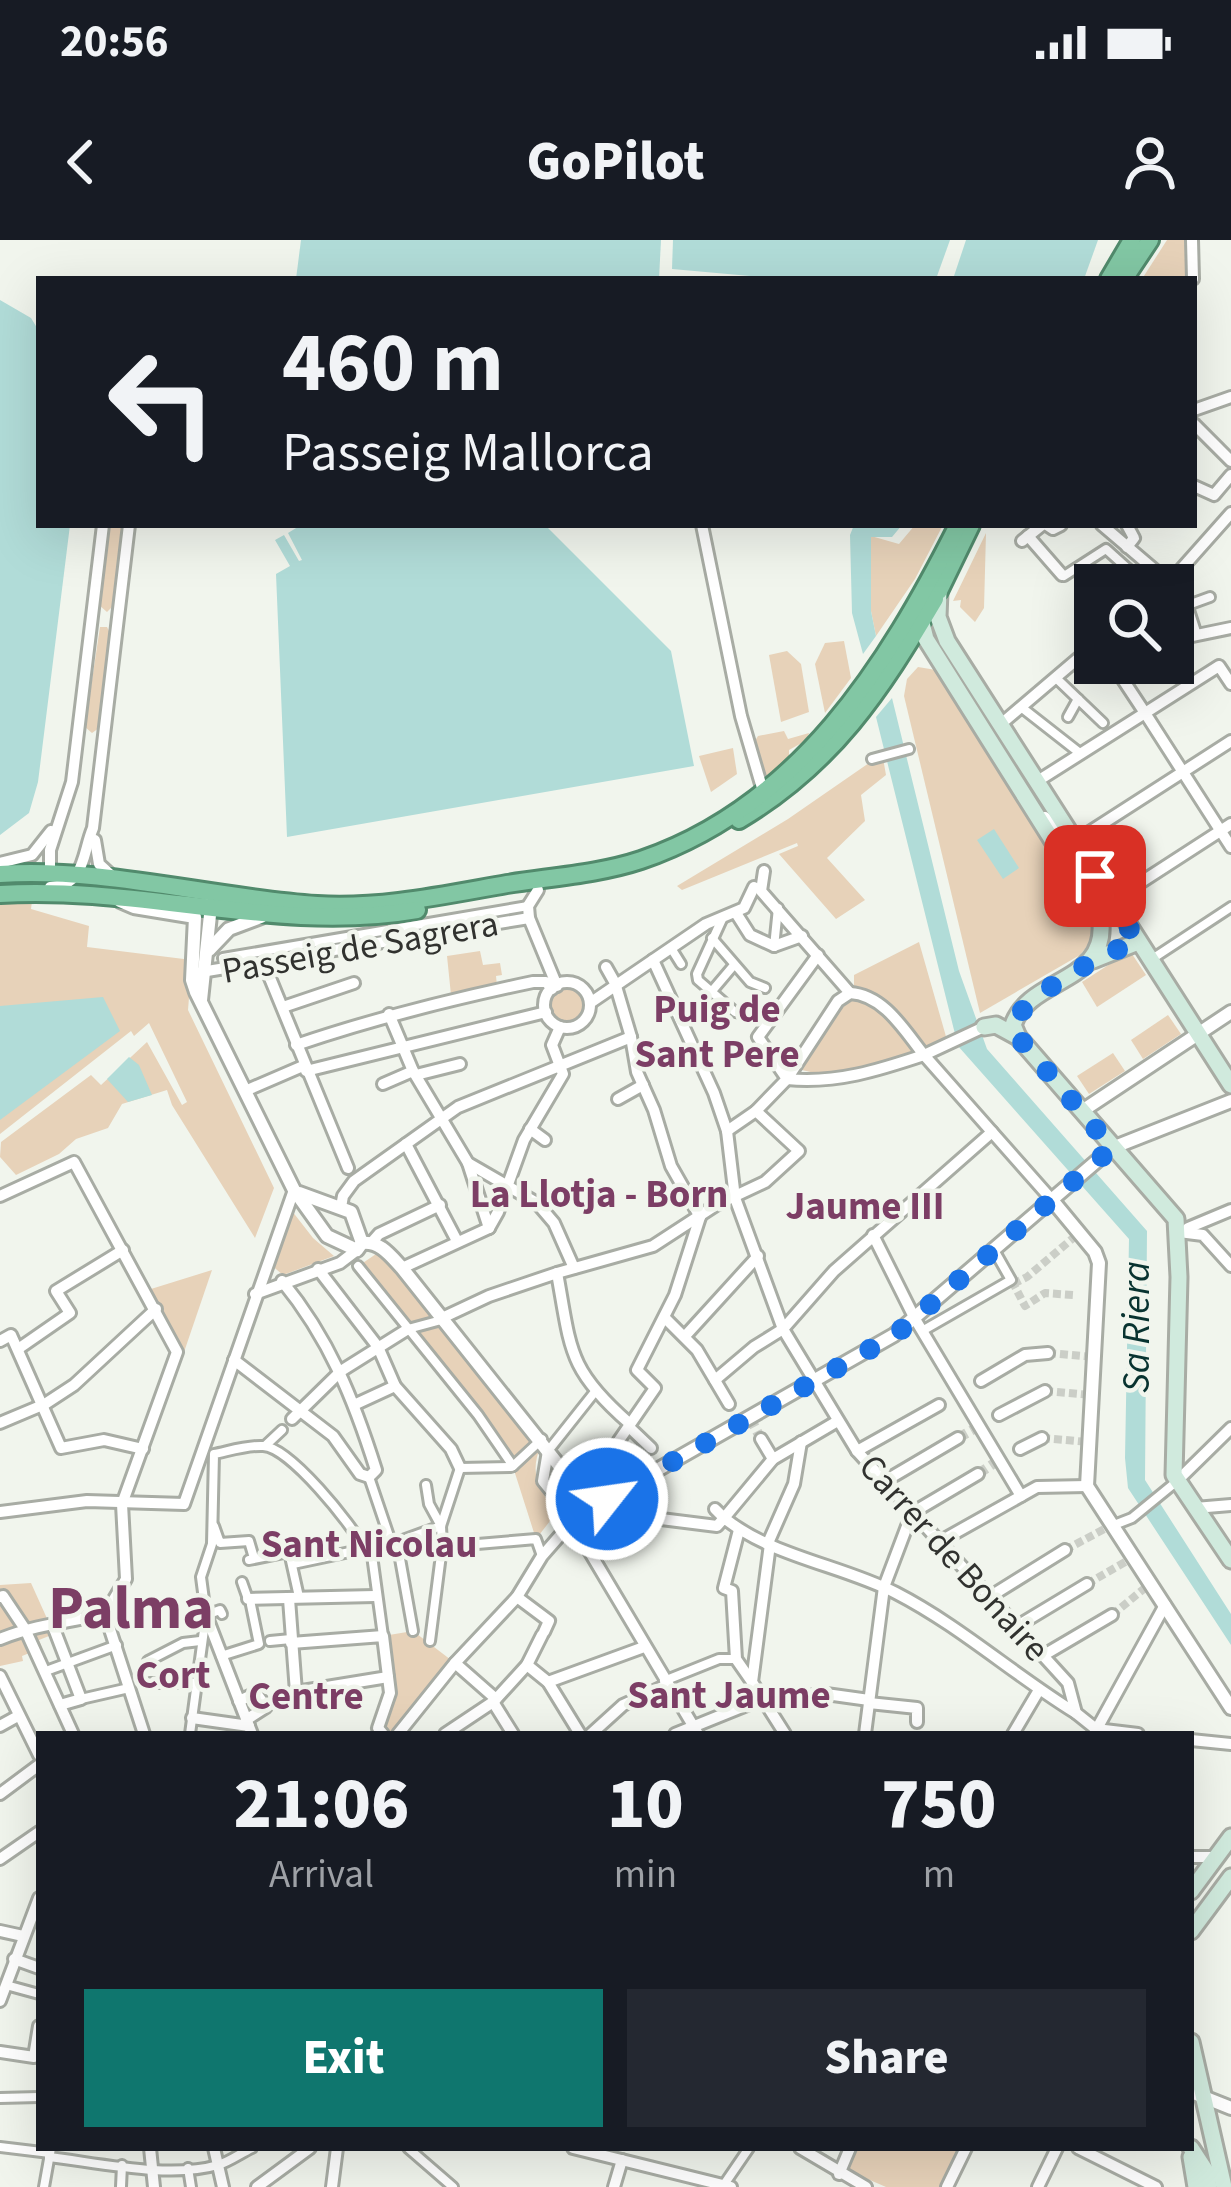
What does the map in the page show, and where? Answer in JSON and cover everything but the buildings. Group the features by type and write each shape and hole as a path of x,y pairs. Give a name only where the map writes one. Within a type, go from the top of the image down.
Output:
{"highway":[{"path":"1111,276 1132,240"},
{"path":"1126,276 1150,240"},
{"path":"0,891 62,883 130,883 192,897 210,907 368,918 532,905 657,864 808,772 837,743 921,623 957,528"},
{"path":"0,874 105,894 352,906 593,870 662,851 770,794 813,750 932,594 969,528"}],"main road":[{"path":"932,594 941,629 1231,1085"},
{"path":"899,633 921,623 941,629"},
{"path":"921,623 1102,924 1102,941 1093,960"},
{"path":"896,663 920,655 940,661"},
{"path":"999,754 1000,724"},
{"path":"1138,942 1093,960 1021,1010 1013,1025 1018,1037 1082,1111 1105,1153 1173,1215 1179,1232 1172,1449 1176,1482 1231,1560"},
{"path":"984,1027 996,1025 1018,1037"},
{"path":"1194,1887 1231,1837"},
{"path":"1194,1927 1231,1877"},
{"path":"1198,2094 1224,2187"},
{"path":"1190,2151 1196,2187"},
{"path":"1192,2151 1206,2171 1209,2187"}],"street":[{"path":"1192,240 1193,276"},
{"path":"1197,409 1231,397"},
{"path":"1197,427 1231,461"},
{"path":"1197,487 1214,495 1231,476"},
{"path":"1186,564 1230,516"},
{"path":"103,528 72,782 50,850 62,883 84,863 93,828 129,528"},
{"path":"703,528 741,716 770,794"},
{"path":"1040,528 1025,538 1065,577 1106,549 1136,576 1147,563 1131,542 1107,528"},
{"path":"1128,528 1131,542"},
{"path":"1131,542 1143,528"},
{"path":"1194,608 1210,596"},
{"path":"1194,625 1197,635"},
{"path":"1194,636 1231,628"},
{"path":"1036,782 1231,658"},
{"path":"1000,724 1074,662"},
{"path":"1219,665 1231,685"},
{"path":"1056,678 1103,723"},
{"path":"1126,684 1226,828 1231,847"},
{"path":"1025,699 1081,754"},
{"path":"1068,717 1078,699"},
{"path":"1034,810 1074,842 1231,741"},
{"path":"876,757 909,749"},
{"path":"0,863 34,853 67,802"},
{"path":"93,828 99,864 108,874 130,883"},
{"path":"1112,902 1226,828"},
{"path":"764,871 760,891 850,993"},
{"path":"590,1004 615,983 749,903 754,887"},
{"path":"105,894 134,908 194,916 197,971"},
{"path":"532,905 555,987"},
{"name":"Passeig de Sagrera","path":"223,958 532,905"},
{"name":"Passeig de Sagrera","path":"197,971 532,905"},
{"path":"206,956 210,907"},
{"path":"1150,960 1231,907"},
{"path":"774,947 778,908"},
{"path":"276,915 229,929 206,956 193,986 294,1190 335,1240 363,1252 384,1252 402,1268 592,1507"},
{"path":"729,915 749,934 774,947 802,936"},
{"path":"729,915 712,938 697,974 735,1012 759,1017"},
{"path":"712,938 750,982 765,988"},
{"path":"671,948 681,964"},
{"path":"818,955 758,1037 787,1078 861,1076 924,1055 984,1027"},
{"name":"Carrer de Bonaire","path":"652,960 714,1093 727,1131 735,1198 783,1330 857,1451 1019,1625 1068,1683 1076,1712 1094,1731"},
{"path":"263,961 352,1176"},
{"path":"712,992 734,965"},
{"path":"598,1471 655,1388 637,1370 665,1318 700,1217 671,1166 606,967"},
{"path":"570,981 584,985 592,1008 581,1024 566,1029 548,1021 547,991 555,987 570,981"},
{"path":"296,1045 389,1014 533,982 555,987"},
{"path":"283,1007 354,983"},
{"path":"727,1131 756,1111 787,1078 838,1001 850,993 865,994 881,1004 1095,1252 1099,1264 1087,1486 1231,1708"},
{"path":"245,1091 305,1068 546,1012"},
{"path":"1082,1111 1231,1012"},
{"path":"389,1014 414,1073 468,1163 489,1228"},
{"path":"402,1268 489,1228 530,1130 563,1074 552,1045 560,1027"},
{"path":"322,1229 325,1214 340,1207 352,1176 458,1108 631,1037"},
{"path":"383,1084 460,1064"},
{"path":"618,1099 643,1085"},
{"path":"918,1325 994,1250 1105,1153 1231,1100"},
{"path":"296,1415 341,1371 408,1329 444,1319 489,1296 653,1246 765,1182 799,1150 756,1111"},
{"path":"530,1130 545,1140"},
{"path":"715,1381 754,1347 783,1330 833,1271 992,1132"},
{"path":"406,1144 458,1241"},
{"path":"0,1196 74,1162 177,1352 122,1504 126,1579 105,1614 52,1626 41,1623 0,1639"},
{"path":"468,1163 537,1203 554,1223 574,1268"},
{"path":"294,1190 351,1212 363,1252 408,1329 513,1466"},
{"path":"1,1510 87,1501 184,1504 294,1190"},
{"path":"255,1294 363,1252 379,1234 440,1205"},
{"path":"1179,1232 1231,1210"},
{"path":"335,1240 350,1236 355,1222"},
{"path":"1179,1232 1203,1235 1231,1266"},
{"path":"873,1234 918,1325 982,1424 1021,1496"},
{"path":"18,1348 70,1313 56,1291 123,1250"},
{"path":"400,1731 517,1597 542,1556 570,1524 813,1382 1011,1280 994,1250"},
{"path":"686,1335 758,1256"},
{"path":"265,1266 310,1315 341,1371 376,1470 369,1477"},
{"path":"318,1269 378,1347 394,1386 451,1449 460,1468 440,1526"},
{"path":"557,1273 573,1356 594,1393 651,1448"},
{"path":"0,1423 45,1404 74,1384 156,1310"},
{"path":"665,1318 686,1335 728,1404"},
{"path":"5,1338 18,1348 62,1448 104,1440 143,1449"},
{"path":"981,1382 1025,1355 1048,1353"},
{"path":"234,1360 296,1415 333,1436 360,1474 369,1477"},
{"path":"356,1404 394,1386"},
{"path":"999,1415 1045,1391"},
{"path":"460,1468 513,1466 543,1444 594,1393"},
{"path":"857,1451 939,1406"},
{"path":"643,1501 645,1517 717,1526 719,1513 773,1459 836,1421"},
{"path":"1110,1526 1132,1519 1162,1497 1231,1428"},
{"path":"249,1727 206,1615 201,1577 212,1544 214,1454 266,1445 282,1430"},
{"path":"885,1481 958,1438"},
{"path":"1019,1449 1042,1438"},
{"path":"761,1439 773,1459"},
{"path":"752,1682 769,1544 794,1484 801,1442"},
{"path":"543,1444 543,1481 695,1729 764,1698"},
{"path":"266,1445 286,1456 368,1548 390,1693 379,1731"},
{"path":"865,1731 884,1587 912,1513 978,1474"},
{"path":"369,1477 394,1542 413,1631"},
{"path":"426,1485 442,1547 430,1640"},
{"path":"938,1542 1037,1486 1087,1486"},
{"path":"1195,1508 1231,1505"},
{"path":"719,1513 739,1530 769,1544 884,1587 954,1628 1076,1712"},
{"path":"211,1519 218,1542 248,1541 252,1559 304,1546"},
{"path":"293,1564 394,1542 440,1526"},
{"path":"739,1530 724,1588 732,1591 736,1659 784,1731"},
{"path":"442,1547 536,1539 542,1556"},
{"path":"991,1595 1065,1550"},
{"path":"290,1552 296,1692 388,1677"},
{"path":"221,1656 259,1644 242,1582"},
{"path":"1019,1625 1088,1584"},
{"path":"250,1602 375,1596"},
{"path":"0,1597 25,1629 73,1731"},
{"path":"450,1731 494,1700 527,1665 543,1634 549,1621 517,1597"},
{"path":"1096,1731 1165,1605"},
{"path":"206,1615 220,1610 222,1614"},
{"path":"105,1614 143,1731"},
{"path":"190,1731 206,1615"},
{"path":"1044,1655 1112,1615"},
{"path":"52,1626 81,1699"},
{"path":"270,1641 383,1636"},
{"path":"148,1661 183,1642 200,1642"},
{"path":"46,1671 117,1646"},
{"path":"548,1682 644,1647"},
{"path":"594,1731 622,1705 665,1683 719,1659 736,1659"},
{"path":"455,1664 494,1700 511,1731"},
{"path":"527,1665 548,1682 578,1731"},
{"path":"0,1676 36,1749"},
{"path":"150,1683 196,1683"},
{"path":"60,1705 129,1688"},
{"path":"1015,1731 1039,1690"},
{"path":"192,1718 225,1728 249,1727 266,1707 256,1693 238,1701"},
{"path":"788,1698 826,1694 917,1708 917,1722"},
{"path":"0,1726 18,1716"},
{"path":"1194,1740 1228,1741"},
{"path":"0,1794 36,1767"},
{"path":"0,1859 36,1834"},
{"path":"1194,1857 1216,1857"},
{"path":"0,2001 5,1968 36,1908"},
{"path":"0,1931 23,1936"},
{"path":"5,1968 36,1968"},
{"path":"5,1968 36,1992"},
{"path":"0,2052 36,2057"},
{"path":"1198,2094 1231,2108"},
{"path":"0,2098 36,2097"},
{"path":"0,2147 152,2169 218,2165 246,2151"},
{"path":"150,2151 154,2187"},
{"path":"215,2151 224,2187"},
{"path":"257,2187 306,2151"},
{"path":"332,2187 339,2151"},
{"path":"411,2151 453,2187"},
{"path":"606,2152 726,2186 747,2151"},
{"path":"804,2151 866,2187"},
{"path":"839,2174 849,2151"},
{"path":"947,2187 965,2151"},
{"path":"1038,2187 1056,2151"},
{"path":"1083,2151 1130,2181 1156,2187"},
{"path":"44,2187 50,2153"},
{"path":"614,2187 622,2160"},
{"path":"121,2187 122,2165"},
{"path":"188,2168 191,2187"}],"shaded area":[{"path":"1167,240 1185,240 1191,276 1144,276"},
{"path":"109,528 123,528 113,606 107,612 99,605"},
{"path":"912,528 941,528 915,579 876,636 871,611 871,536 899,544"},
{"path":"986,533 984,608 975,622 960,607 961,600 953,601"},
{"path":"100,627 107,627 110,633 99,728 92,733 85,727"},
{"path":"844,641 851,678 825,713 815,664 825,643"},
{"path":"787,651 801,664 809,712 781,722 769,655"},
{"path":"918,667 936,670 1092,913 1094,938 1080,955 980,1013 904,696 907,679"},
{"path":"784,731 788,739 809,733 807,740 789,750 789,761 763,779 753,744 758,736"},
{"path":"733,748 737,774 711,792 699,756"},
{"path":"883,758 886,775 861,795 865,821 827,858 865,900 836,919 779,854 797,843 682,890 677,886 869,763"},
{"path":"32,901 31,909 89,926 87,947 192,960 188,1010 274,1188 255,1238 167,1090 122,1104 108,1128 76,1139 59,1154 16,1175 0,1157 1,1142 91,1075 101,1085 147,1042 182,1105 187,1102 149,1023 134,1036 131,1031 0,1134 0,903"},
{"path":"919,942 947,1040 853,1071 815,1073 796,1068 854,989 854,975"},
{"path":"480,951 483,965 500,963 497,986 451,995 447,956"},
{"path":"1130,951 1146,975 1097,1007 1082,982"},
{"path":"565,986 579,991 584,1005 579,1019 565,1024 551,1019 546,1005 551,991"},
{"path":"1168,1015 1181,1034 1143,1059 1131,1040"},
{"path":"1113,1053 1125,1071 1089,1094 1077,1076"},
{"path":"292,1211 334,1256 283,1275 270,1264"},
{"path":"383,1254 541,1445 537,1480 557,1512 536,1539 513,1467 479,1415 354,1269"},
{"path":"212,1270 183,1355 151,1289"},
{"path":"31,1583 54,1634 39,1640 42,1648 22,1656 23,1661 0,1666 0,1585"},
{"path":"413,1631 455,1663 400,1731 378,1728 390,1693 383,1636"},
{"path":"856,2151 960,2151 942,2187 886,2187 847,2170"}],"water":[{"path":"301,240 661,240 659,276 296,276"},
{"path":"673,240 950,240 937,276 749,276 672,269"},
{"path":"966,240 1098,240 1085,276 954,276"},
{"path":"0,300 31,318 36,326 36,528 70,528 38,782 29,813 0,835"},
{"path":"296,528 548,528 671,651 694,766 287,837 276,574 290,566 275,540 284,535 302,560 288,533"},
{"path":"853,528 900,528 892,537 871,537 871,611 876,636 863,654 852,613"},
{"name":"Sa Riera","path":"892,698 959,971 987,1049 1147,1231 1145,1480 1231,1614 1231,1645 1128,1488 1129,1239 958,1046 876,717"},
{"path":"994,829 1019,868 1003,879 977,840"},
{"path":"103,997 120,1031 0,1120 0,1006"},
{"path":"129,1057 139,1065 152,1095 128,1102 107,1079"}],"tunnel":[{"path":"1013,1284 1079,1233"},
{"path":"1012,1281 1025,1306 1045,1293 1073,1295"},
{"path":"1048,1353 1094,1357"},
{"path":"1045,1391 1091,1395"},
{"path":"750,1418 761,1439"},
{"path":"958,1438 979,1426"},
{"path":"1042,1438 1088,1442"},
{"path":"978,1474 999,1460"},
{"path":"1065,1550 1110,1526"},
{"path":"1087,1584 1132,1558"},
{"path":"1112,1615 1151,1583"}],"district":[{"name":"Puig de Sant Pere","path":"717,1030"},
{"name":"La Llotja - Born","path":"599,1193"},
{"name":"Jaume III","path":"865,1205"},
{"name":"Sant Nicolau","path":"369,1543"},
{"name":"Palma","path":"131,1607"},
{"name":"Cort","path":"173,1674"},
{"name":"Sant Jaume","path":"729,1694"},
{"name":"Centre","path":"306,1695"}],"route":[{"path":"607,1499 895,1335 1112,1148 1018,1037 1013,1025 1021,1010 1093,960 1138,942 1095,876"}]}
